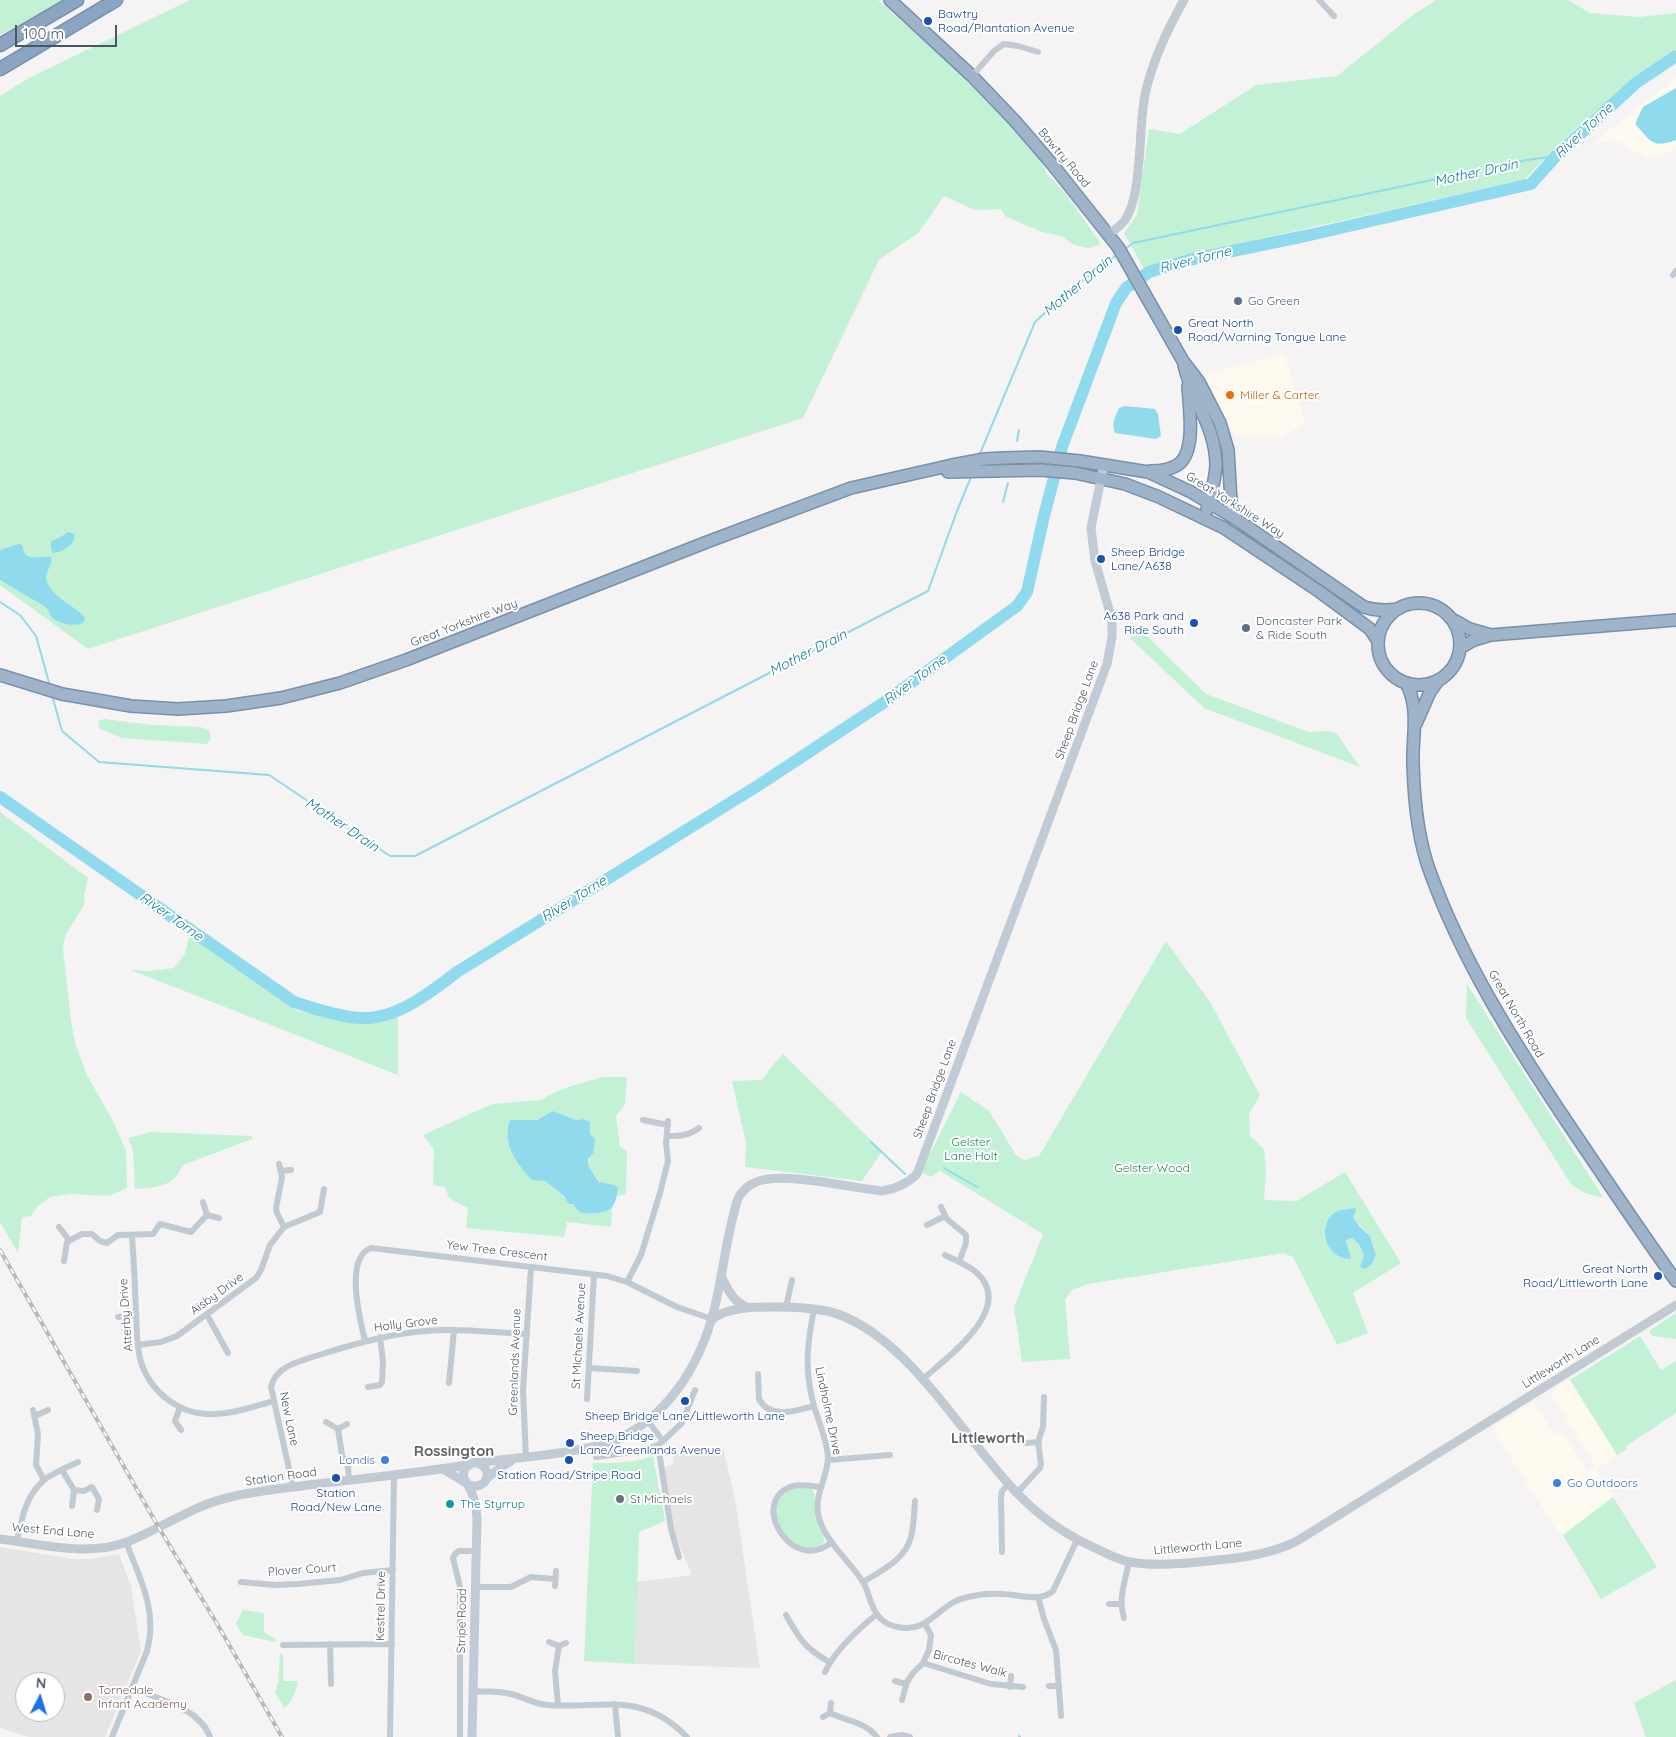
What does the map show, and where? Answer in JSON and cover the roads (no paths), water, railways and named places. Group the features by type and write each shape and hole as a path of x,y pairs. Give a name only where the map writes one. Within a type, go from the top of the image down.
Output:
{"highway":[{"path":"0,45 77,0"},
{"path":"0,68 116,0"},
{"name":"Bawtry Road","path":"893,1 972,76 1015,121 1118,247 1182,361 1199,382 1225,436 1230,463 1229,487 1236,519"},
{"name":"Bawtry Road","path":"1182,361 1187,380 1210,428 1214,443 1216,465 1212,506"},
{"path":"1148,472 1171,468 1184,459 1190,442 1187,380"},
{"name":"Great Yorkshire Way","path":"0,675 62,694 131,706 178,709 226,706 281,698 340,683 406,660 851,488 924,471 965,467 985,459 1039,457 1104,464 1148,472 1187,490 1236,519 1364,607 1376,611 1398,609"},
{"name":"Great Yorkshire Way","path":"965,467 979,471 1040,470 1075,473 1126,484 1159,497 1224,528 1320,592 1370,629 1378,641"},
{"name":"Bawtry Road","path":"1206,519 1212,506 1229,487"},
{"path":"1452,619 1460,638 1460,648 1451,671 1438,681 1422,685 1406,683 1390,673 1380,656 1378,641 1384,623 1398,609 1414,603 1423,603 1439,608 1452,619 1470,629 1491,635"},
{"path":"1460,648 1474,640 1491,635 1676,620"},
{"name":"Great North Road","path":"1414,727 1430,692 1438,681"},
{"name":"Great North Road","path":"1406,683 1412,693 1415,801 1420,833 1429,870 1453,927 1484,988 1534,1072 1606,1181 1676,1281"}],"main road":[{"name":"Sheep Bridge Lane","path":"471,1464 526,1458 595,1447 633,1431 670,1400 687,1376 704,1344 712,1319 736,1204 740,1195 754,1183 788,1178 882,1191 893,1190 902,1186 917,1174 1108,664 1112,637 1112,620 1096,561 1091,528 1104,464"},
{"name":"Sheep Bridge Lane","path":"485,1481 500,1468 515,1459"},
{"path":"471,1464 485,1468 487,1475 485,1481 477,1487 467,1484 463,1473 471,1464"},
{"name":"Stripe Road","path":"472,1737 476,1505 485,1481"},
{"name":"Stripe Road","path":"467,1484 476,1505"}],"street":[{"path":"1108,235 1126,218 1134,200 1145,96 1161,45 1184,0"},
{"path":"1319,0 1334,16"},
{"path":"972,76 994,51 1004,44 1038,52"},
{"path":"627,1282 641,1255 668,1161 666,1136 668,1123 643,1120"},
{"path":"666,1136 684,1135 698,1128"},
{"path":"291,1170 280,1167 276,1208 284,1227 320,1212 324,1189"},
{"path":"203,1202 207,1215"},
{"path":"941,1207 945,1216 966,1234 966,1243 959,1262"},
{"path":"207,1215 219,1218"},
{"path":"69,1240 88,1233 107,1243 118,1235 153,1234 158,1225 161,1224 191,1232 207,1215"},
{"path":"927,1225 945,1216"},
{"name":"Aisby Drive","path":"138,1346 170,1340 256,1278 270,1246 284,1227"},
{"path":"58,1228 69,1240"},
{"name":"Atterby Drive","path":"132,1236 138,1346 141,1360 150,1382 166,1398 180,1407 212,1415 274,1401"},
{"path":"64,1261 69,1240"},
{"name":"Yew Tree Crescent","path":"365,1340 358,1307 357,1265 362,1253 366,1250 377,1249 614,1278 627,1282 677,1308 712,1319"},
{"path":"922,1379 972,1335 987,1309 987,1288 982,1279 972,1269 945,1255"},
{"name":"Greenlands Avenue","path":"526,1458 523,1390 531,1267"},
{"name":"St Michaels Avenue","path":"586,1399 594,1275"},
{"path":"721,1276 730,1295 738,1303 749,1308"},
{"path":"786,1307 792,1280"},
{"name":"Littleworth Lane","path":"712,1319 728,1311 749,1308 786,1307 814,1309 837,1315 868,1330 899,1354 922,1379 1008,1484 1039,1513 1077,1540 1129,1562 1151,1564 1202,1562 1254,1555 1286,1547 1676,1305"},
{"name":"Lindholme Drive","path":"814,1309 808,1342 806,1370 828,1460 817,1501 818,1512 823,1529 863,1582 876,1614"},
{"path":"118,1317 136,1315"},
{"path":"207,1315 228,1354"},
{"name":"Holly Grove","path":"292,1364 365,1340 380,1337 441,1330 527,1334"},
{"path":"449,1383 454,1330"},
{"path":"368,1387 380,1385 382,1382 383,1362 380,1337"},
{"path":"216,1350 223,1345"},
{"name":"New Lane","path":"292,1364 275,1375 271,1387 293,1487"},
{"path":"589,1368 637,1371"},
{"path":"767,1381 758,1377 759,1399 769,1410 786,1412 814,1406"},
{"path":"596,1457 639,1451 660,1443 682,1423 695,1390"},
{"path":"1017,1493 1040,1468 1039,1442 1043,1427 1044,1397"},
{"path":"180,1407 175,1421 180,1430"},
{"path":"44,1480 36,1465 38,1434 34,1413 48,1410"},
{"path":"648,1420 660,1443 670,1521 679,1557"},
{"path":"326,1422 338,1429"},
{"path":"338,1429 347,1424"},
{"path":"338,1429 342,1455 348,1467 349,1480"},
{"path":"1026,1443 1039,1442"},
{"path":"828,1460 890,1455"},
{"path":"17,1541 23,1512 29,1498 44,1480 78,1462"},
{"name":"Station Road","path":"159,1528 194,1509 229,1497 293,1487 442,1470 471,1464"},
{"path":"62,1470 74,1490 72,1506"},
{"path":"442,1470 467,1484"},
{"name":"Kestrel Drive","path":"390,1737 394,1476"},
{"path":"1002,1552 1001,1498 1002,1491 1008,1484"},
{"path":"820,1487 795,1486 780,1494 774,1512 775,1523 785,1540 800,1548 814,1550 825,1547 832,1542"},
{"path":"74,1490 84,1491 92,1487 99,1499 97,1510"},
{"path":"863,1582 894,1562 903,1553 911,1537 915,1501"},
{"name":"West End Lane","path":"0,1539 76,1549 93,1549 126,1542 159,1528"},
{"path":"825,1672 830,1662 860,1628 876,1614 882,1620 899,1627 915,1628 925,1624 948,1605 964,1597 992,1594 1038,1597 1049,1594 1053,1591 1077,1540"},
{"path":"112,1737 151,1637 148,1603 126,1542"},
{"path":"460,1737 460,1587 453,1558 459,1551 476,1551"},
{"path":"1124,1618 1121,1604 1129,1562"},
{"name":"Plover Court","path":"241,1582 275,1585 298,1584 340,1580 363,1573 393,1570"},
{"path":"476,1587 511,1587 531,1578 555,1583 556,1571"},
{"path":"1038,1597 1056,1650 1061,1716"},
{"path":"1109,1604 1121,1604"},
{"path":"786,1615 798,1638 806,1646 830,1662"},
{"path":"790,1623 798,1619"},
{"path":"902,1700 906,1684 923,1663 931,1643 931,1635 925,1624"},
{"path":"549,1642 559,1646 566,1643"},
{"path":"330,1644 331,1684"},
{"path":"283,1645 392,1644"},
{"path":"558,1705 555,1671 559,1646"},
{"name":"Bircotes Walk","path":"923,1663 986,1683 1023,1687"},
{"name":"Bircotes Walk","path":"1010,1686 1011,1676"},
{"path":"895,1681 906,1684"},
{"path":"1049,1686 1059,1686"},
{"path":"132,1688 189,1711 202,1723 210,1737"},
{"path":"473,1691 504,1693 538,1704 616,1704 638,1707 668,1720 688,1737"},
{"path":"830,1713 831,1703"},
{"path":"616,1704 618,1737"},
{"path":"823,1717 830,1713 862,1724 873,1731 876,1737"},
{"path":"890,1737 910,1737"}],"water":[{"path":"1676,88 1676,140 1662,144 1652,142 1635,124 1643,107"},
{"path":"1125,406 1155,409 1158,414 1161,436 1156,439 1115,433 1113,424 1115,417 1119,408"},
{"path":"68,532 74,534 71,544 61,551 53,553 51,541"},
{"path":"19,544 22,545 24,552 29,557 51,557 46,576 47,582 60,598 84,616 83,623 76,625 68,624 53,619 46,607 0,580 0,550"},
{"path":"553,1111 576,1120 584,1119 590,1122 590,1134 595,1139 593,1153 588,1159 589,1167 599,1182 614,1185 618,1188 613,1206 609,1210 582,1213 574,1204 569,1204 564,1196 545,1181 532,1180 512,1153 508,1137 510,1120 537,1120"},
{"path":"1356,1208 1354,1218 1359,1226 1370,1236 1376,1255 1372,1264 1365,1269 1360,1267 1364,1255 1359,1245 1352,1238 1346,1240 1351,1259 1341,1257 1334,1252 1328,1246 1326,1238 1325,1229 1332,1214 1340,1210"}],"waterway":[{"name":"River Torne","path":"0,797 294,1002 355,1018 375,1017 401,1009 425,996 457,972 759,785 883,703 1017,606 1027,592 1062,447 1116,303 1126,288 1149,272 1189,260 1310,235 1531,184 1556,156 1636,83 1676,56"},
{"name":"Mother Drain","path":"1124,250 1133,243 1527,160 1556,156"},
{"name":"Mother Drain","path":"979,456 1035,322 1070,290 1118,254"},
{"path":"1017,441 1019,430"},
{"name":"Mother Drain","path":"52,695 62,731 99,762 269,775 390,856 415,856 928,591 971,477"},
{"path":"1003,502 1008,483"},
{"name":"Mother Drain","path":"0,602 20,615 36,636 50,686"},
{"path":"871,1142 905,1174"},
{"path":"944,1168 977,1187"}],"railway":[{"path":"0,1250 159,1528 282,1737"}],"place":[{"name":"Bawtry Road/Plantation Avenue","path":"928,21"},
{"name":"Go Green","path":"1238,301"},
{"name":"Great North Road/Warning Tongue Lane","path":"1178,330"},
{"name":"Miller & Carter","path":"1230,395"},
{"name":"Sheep Bridge Lane/A638","path":"1101,559"},
{"name":"A638 Park and Ride South","path":"1194,623"},
{"name":"Doncaster Park & Ride South","path":"1246,628"},
{"name":"Great North Road/Littleworth Lane","path":"1658,1276"},
{"name":"Sheep Bridge Lane/Littleworth Lane","path":"685,1401"},
{"name":"Sheep Bridge Lane/Greenlands Avenue","path":"570,1443"},
{"name":"Londis","path":"385,1460"},
{"name":"Station Road/Stripe Road","path":"569,1460"},
{"name":"Station Road/New Lane","path":"336,1478"},
{"name":"Go Outdoors","path":"1557,1483"},
{"name":"St Michaels","path":"620,1499"},
{"name":"The Styrrup","path":"450,1504"},
{"name":"Tornedale Infant Academy","path":"88,1697"}],"district":[{"name":"Littleworth","path":"988,1439"},
{"name":"Rossington","path":"454,1451"}],"park label":[{"name":"Gelster Lane Holt","path":"971,1149"},
{"name":"Gelster Wood","path":"1152,1168"}]}
